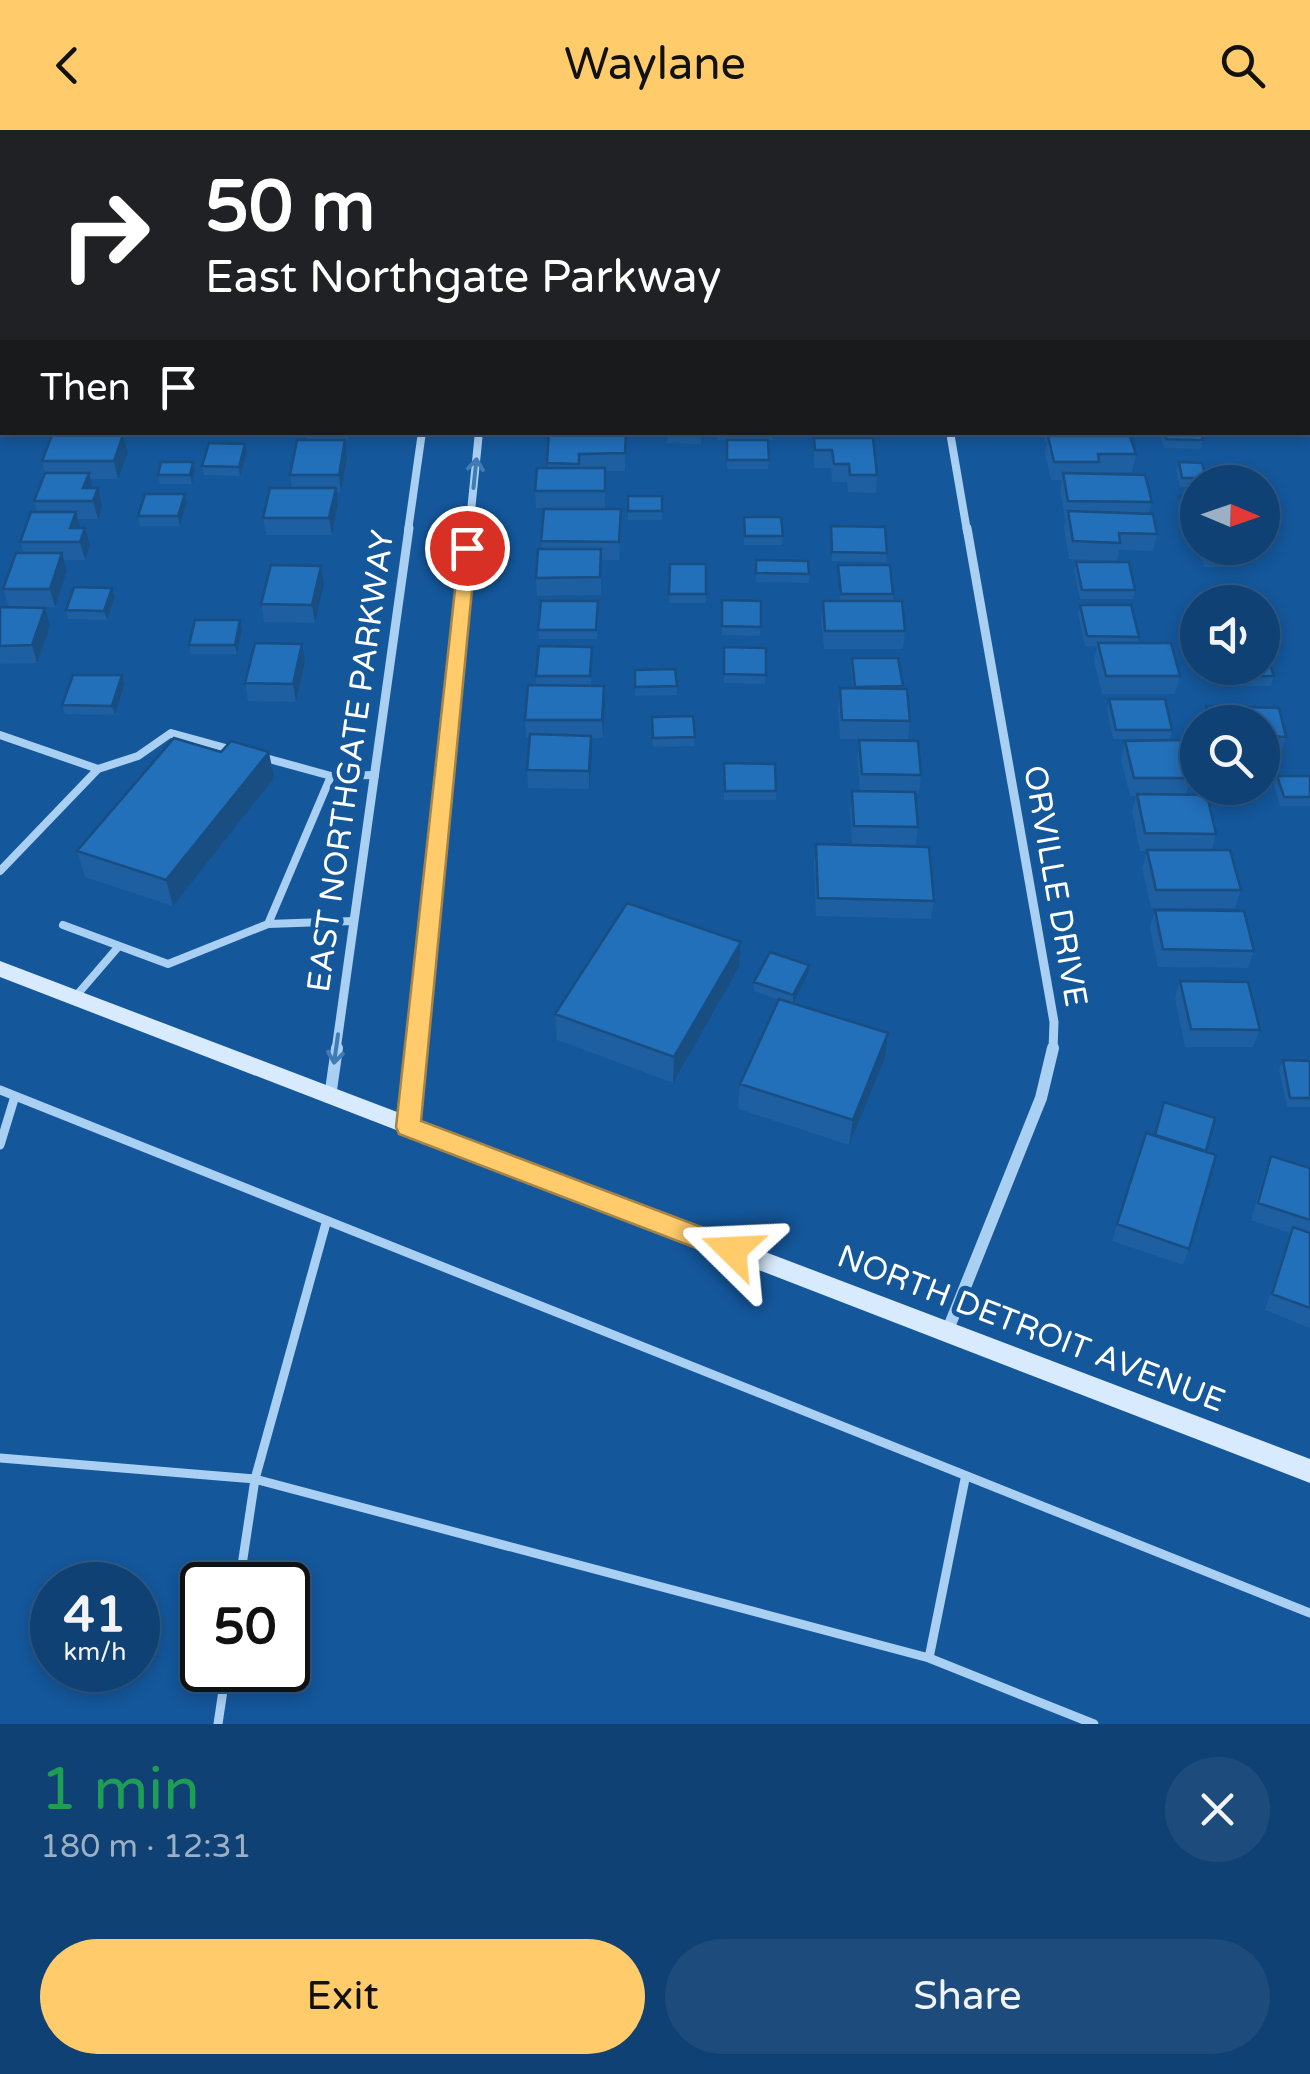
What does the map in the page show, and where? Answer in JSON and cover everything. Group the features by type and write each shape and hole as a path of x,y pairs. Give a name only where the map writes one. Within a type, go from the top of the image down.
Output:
{"main road":[{"name":"NORTH DETROIT AVENUE","path":"0,970 1310,1471"}],"street":[{"name":"EAST NORTHGATE PARKWAY","path":"330,1097 422,435"},
{"path":"408,1127 478,435"},
{"name":"ORVILLE DRIVE","path":"947,1332 1041,1098 1053,1061 1054,1022 951,435"}],"lane":[{"path":"0,871 98,769 138,756 171,734 330,776 374,775"},
{"path":"0,735 98,769"},
{"path":"268,924 330,776"},
{"path":"63,926 168,964 268,924 354,921"},
{"path":"76,996 119,946"},
{"path":"0,1090 964,1479 1310,1612"},
{"path":"0,1145 16,1096"},
{"path":"242,1562 255,1479 326,1223"},
{"path":"0,1458 255,1479 929,1658 1094,1724"},
{"path":"929,1658 964,1479"},
{"path":"218,1724 223,1692"}],"building":[{"path":"52,435 123,435 114,461 42,461"},
{"path":"549,435 626,435 625,453 579,454 579,464 547,463"},
{"path":"1165,435 1202,435 1203,440 1166,439"},
{"path":"1048,436 1130,436 1136,454 1098,454 1099,462 1054,462"},
{"path":"814,438 873,438 877,475 850,475 849,464 834,464 832,450 815,450"},
{"path":"297,440 345,440 339,475 290,475"},
{"path":"727,440 768,440 769,460 727,460"},
{"path":"209,443 245,444 239,467 202,466"},
{"path":"161,462 193,462 190,475 158,475"},
{"path":"537,468 605,468 605,491 535,491"},
{"path":"45,473 89,473 83,488 98,488 93,501 34,501"},
{"path":"1063,473 1145,475 1152,502 1068,501"},
{"path":"270,488 336,488 329,518 263,518"},
{"path":"145,494 185,494 178,516 138,516"},
{"path":"628,496 662,496 662,511 628,511"},
{"path":"544,509 621,509 619,542 541,541"},
{"path":"1068,511 1153,514 1157,534 1119,533 1120,543 1073,541"},
{"path":"31,512 76,512 70,528 85,528 80,542 20,542"},
{"path":"744,517 781,517 783,536 745,536"},
{"path":"831,526 885,527 887,553 832,552"},
{"path":"538,549 601,549 600,577 536,578"},
{"path":"16,553 62,553 50,589 3,589"},
{"path":"756,560 808,561 809,574 756,573"},
{"path":"1076,562 1129,562 1135,590 1082,590"},
{"path":"670,564 706,564 706,594 669,594"},
{"path":"271,565 321,566 312,605 261,604"},
{"path":"838,565 890,565 893,594 841,594"},
{"path":"74,587 112,588 104,611 66,610"},
{"path":"722,600 761,601 761,627 722,626"},
{"path":"541,601 598,601 596,630 538,630"},
{"path":"823,601 902,601 905,631 825,631"},
{"path":"1080,605 1131,605 1139,637 1087,636"},
{"path":"0,607 45,608 32,645 0,646"},
{"path":"195,620 240,620 235,645 189,645"},
{"path":"255,643 302,644 293,684 245,683"},
{"path":"1098,643 1171,643 1180,676 1106,676"},
{"path":"539,646 592,647 590,676 536,676"},
{"path":"724,647 766,648 766,675 724,674"},
{"path":"852,658 898,658 903,686 855,687"},
{"path":"675,669 677,686 635,687 635,670"},
{"path":"73,675 122,675 112,706 62,705"},
{"path":"528,685 604,686 602,720 525,720"},
{"path":"840,688 907,689 910,721 842,720"},
{"path":"1109,699 1165,699 1172,730 1116,730"},
{"path":"1280,712 1286,737 1280,737"},
{"path":"693,716 695,737 653,738 652,717"},
{"path":"530,734 591,736 589,771 527,770"},
{"path":"174,738 221,752 231,741 269,752 166,880 77,851"},
{"path":"859,740 918,741 921,775 862,774"},
{"path":"1180,740 1180,778 1134,778 1125,741"},
{"path":"724,763 775,764 776,791 725,791"},
{"path":"1280,776 1310,776 1310,797 1284,797"},
{"path":"852,791 915,792 918,827 854,826"},
{"path":"1137,794 1180,795 1180,805 1209,805 1216,834 1145,833"},
{"path":"816,844 929,847 934,901 818,898"},
{"path":"1147,850 1230,850 1241,890 1156,890"},
{"path":"627,903 741,942 674,1057 555,1014"},
{"path":"1155,910 1244,911 1254,951 1163,949"},
{"path":"770,952 809,965 793,995 754,982"},
{"path":"1180,981 1248,982 1260,1030 1191,1029"},
{"path":"779,999 888,1033 853,1120 740,1084"},
{"path":"1283,1060 1310,1061 1310,1098 1290,1098"},
{"path":"1164,1102 1215,1118 1206,1151 1155,1135"},
{"path":"1146,1133 1216,1155 1189,1249 1117,1224"},
{"path":"1271,1156 1310,1168 1310,1220 1258,1203"},
{"path":"1293,1227 1310,1233 1310,1308 1272,1294"}],"route":[{"path":"467,548 408,1127 732,1250"}]}
